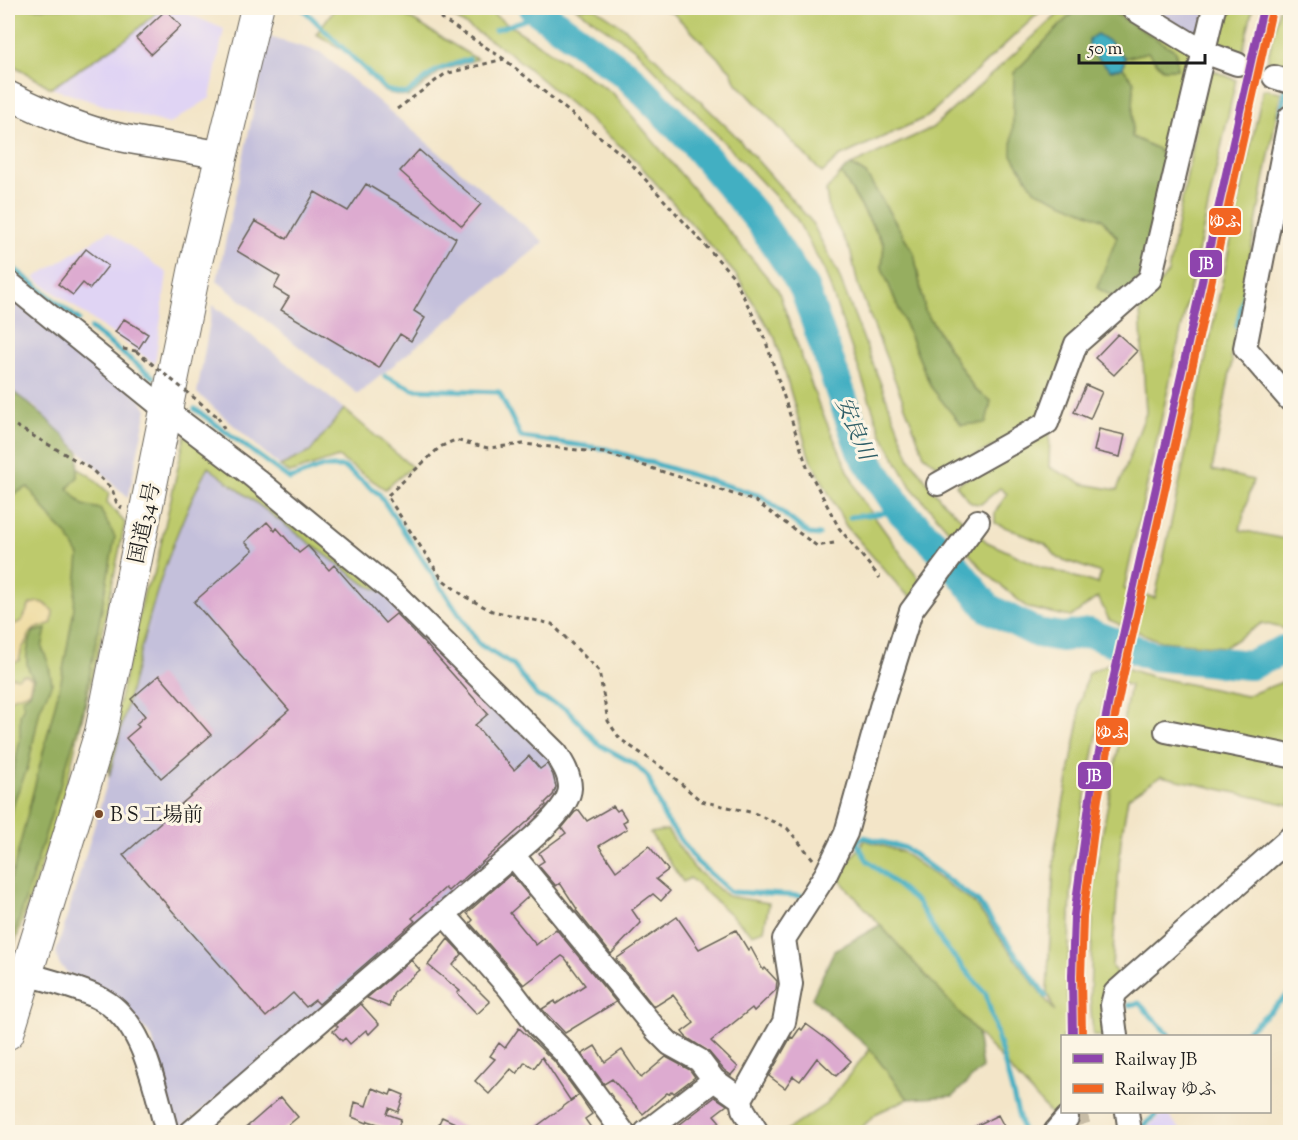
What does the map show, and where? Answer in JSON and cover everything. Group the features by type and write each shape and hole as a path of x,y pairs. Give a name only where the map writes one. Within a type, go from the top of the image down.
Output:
{"highway":[{"name":"国道34号","path":"8,1033 101,732 196,262 257,8"}],"main road":[{"path":"8,95 55,118 122,138 223,156"}],"street":[{"path":"1132,8 1204,52 1237,64"},
{"path":"938,484 1047,423 1076,344 1150,279 1214,8"},
{"path":"1290,117 1245,348 1290,400"},
{"path":"8,282 167,411 245,470 390,589 556,753 566,770 570,788 567,800 554,817 513,855 191,1132"},
{"path":"757,1132 743,1109 741,1099 784,1022 791,984 784,939 826,874 846,833 881,707 911,611 975,524"},
{"path":"1166,731 1290,756"},
{"path":"1116,1035 1112,1005 1115,993 1290,838"},
{"path":"513,855 657,1031 670,1044 699,1060 714,1080 741,1099"},
{"path":"444,914 510,988 539,1027 564,1052 623,1132"},
{"path":"27,974 98,997 123,1014 138,1038 167,1132"},
{"path":"646,1132 714,1080"},
{"path":"1127,1113 1130,1132"}],"path":[{"path":"425,8 504,59 626,158 733,276 765,339 807,467 838,528 880,578"},
{"path":"397,110 445,74 504,59"},
{"path":"136,351 219,417"},
{"path":"16,426 91,469 112,489 117,504 129,515 145,518"},
{"path":"826,874 788,828 754,813 701,801 664,769 620,739 608,721 599,671 552,624 492,611 464,596 442,579 387,496 440,447 455,440 489,448 523,444 604,453 755,501 817,546 834,543"}],"shaded area":[{"path":"162,8 174,8 224,29 210,98 169,124 51,88 126,39"},
{"path":"1152,8 1206,8 1199,39"},
{"path":"269,37 320,52 544,242 358,394 217,281"},
{"path":"109,231 167,273 155,364 34,278"},
{"path":"8,295 140,399 147,409 128,498 35,407 8,388"},
{"path":"213,305 344,409 310,452 280,466 197,393"},
{"path":"208,467 366,585 389,594 552,758 561,785 557,800 514,843 182,1127 170,1116 152,1037 114,996 68,973 59,964 56,953 109,777 153,601 190,499"},
{"path":"1166,1113 1183,1132 1142,1132"}],"green space":[{"path":"8,8 162,8 126,39 51,88 8,62"},
{"path":"335,8 393,8 477,59 441,71 408,97 385,92 345,51 316,34"},
{"path":"439,8 486,8 613,93 778,290 818,403 860,497 918,577 931,611 903,591 846,526 809,456 775,338 737,276 631,155 510,53"},
{"path":"576,8 595,8 626,29 733,133 811,221 837,271 910,459 941,500 987,542 1042,567 1098,584 1101,573 1058,558 1045,544 995,523 995,512 1007,494 1000,488 981,504 971,503 956,485 1050,429 1049,467 1083,484 1117,490 1146,413 1140,310 1168,272 1208,68 1236,80 1124,589 1155,598 1263,89 1281,92 1212,470 1253,480 1240,530 1290,540 1290,630 1262,623 1225,647 1160,641 1109,620 1098,597 1071,617 1028,608 986,573 911,487 881,433 825,272 796,218 635,49"},
{"path":"661,8 1044,8 927,117 839,157 822,173 735,81 731,71 673,13"},
{"path":"1065,8 1084,8 1076,10 1014,73 1034,190 1102,219 1117,238 1098,288 1117,299 1069,340 1043,422 944,471 924,455 858,285 851,253 829,211 826,191 841,173 884,245 882,268 931,387 991,401 975,390 925,311 914,253 866,174 851,165 932,128"},
{"path":"1106,8 1122,8 1194,52 1170,169 1158,149 1132,137 1134,82 1123,68 1125,58 1148,52 1162,69 1177,69"},
{"path":"1106,8 1176,51 1177,69 1163,69 1148,52 1125,58 1110,42 1089,50 1110,70 1123,68 1134,82 1132,137 1158,149 1170,169 1142,276 1117,299 1097,288 1117,237 1102,219 1034,190 1012,155 1014,73 1076,9"},
{"path":"1222,8 1253,8 1242,55 1214,44"},
{"path":"1279,8 1290,8 1289,68 1267,63"},
{"path":"851,165 866,174 914,253 925,311 975,390 991,401 986,423 961,425 931,387 882,268 884,244 841,173"},
{"path":"8,388 45,418 79,452 78,477 68,488 83,505 100,509 115,537 83,711 8,956 8,887 61,681 73,615 79,556 67,535 54,522 28,487 8,497"},
{"path":"344,409 412,467 385,489 338,457 290,473 280,466 310,452"},
{"path":"8,425 89,475 109,493 107,502 125,523 95,666 61,806 8,964"},
{"path":"186,431 389,594 366,585 208,467 174,541 161,579 138,658 109,777 110,742 145,589 154,575"},
{"path":"46,629 42,648 48,662 52,683 40,709 28,767 15,799 8,830 8,785 11,781 20,740 20,714 24,706 22,699 30,693 34,679 28,668 28,650 33,632"},
{"path":"1110,663 1150,676 1246,696 1290,679 1290,805 1161,776 1128,798 1121,839 1112,967 1122,979 1111,1035 1093,1035 1090,996 1094,878 1130,685 1107,682 1072,867 1067,998 1072,1035 1061,1035 1061,1113 1057,1121 837,877 865,840 902,852 975,904 1055,1012 1047,992 1055,847 1079,721 1079,705 1088,673"},
{"path":"667,830 694,868 727,896 769,903 764,930 752,934 690,878 683,882 650,833"},
{"path":"880,925 977,1032 982,1068 953,1096 908,1099 870,1049 812,998 834,951"},
{"path":"870,1049 908,1099 877,1113 857,1132 784,1132 826,1104"}],"sand":[{"path":"44,603 53,611 52,623 35,629 29,634 19,661 8,663 8,627 22,621 30,604"},
{"path":"27,675 32,679 29,692 11,698 8,706 8,676 18,678"}],"water":[{"path":"1097,34 1110,42 1125,58 1123,68 1110,70 1089,50 1089,39"}],"building":[{"path":"166,10 181,26 151,54 136,38"},
{"path":"419,150 481,204 462,226 400,171"},
{"path":"366,184 456,238 414,311 425,318 411,341 400,334 379,368 281,310 289,297 274,288 280,277 237,251 255,221 287,239 315,192 348,211"},
{"path":"86,249 108,266 90,289 83,283 73,295 58,284"},
{"path":"124,319 148,334 139,348 115,332"},
{"path":"1118,334 1137,351 1114,375 1095,358"},
{"path":"1086,385 1102,392 1090,419 1074,412"},
{"path":"1099,429 1125,435 1120,457 1094,451"},
{"path":"267,522 275,531 277,528 299,553 308,546 329,570 334,565 385,623 396,614 488,714 475,725 514,770 529,756 540,769 547,764 556,787 553,795 545,803 546,805 459,883 448,891 445,888 412,918 415,921 319,1004 315,1000 306,1007 293,993 266,1017 123,855 289,710 194,602 253,550 245,542"},
{"path":"159,675 211,735 161,778 126,738 139,727 136,724 145,716 131,699"},
{"path":"613,806 617,811 620,809 627,820 623,822 627,829 599,846 616,871 649,846 668,870 656,879 670,891 661,901 653,894 632,910 641,923 611,954 576,910 560,883 556,886 538,865 544,861 539,853 566,833 562,828 575,812 579,810 587,821"},
{"path":"511,874 529,896 510,913 536,945 556,929 616,1002 565,1033 542,1009 555,1001 556,1004 585,985 565,958 562,956 524,985 470,923 473,920 467,913"},
{"path":"677,917 699,949 736,930 748,950 751,948 763,970 765,968 777,981 776,990 754,1011 752,1008 711,1041 738,1067 731,1075 709,1052 682,1032 694,1023 673,995 654,1007 616,959"},
{"path":"448,939 462,954 453,965 490,1002 477,1014 457,993 460,991 428,965"},
{"path":"411,960 420,970 394,992 389,1007 367,998"},
{"path":"361,1004 379,1024 369,1034 366,1030 350,1044 345,1038 342,1041 333,1031 338,1027 336,1025"},
{"path":"806,1024 832,1043 851,1061 836,1076 817,1058 800,1081 793,1076 785,1088 769,1076 791,1037 793,1038"},
{"path":"519,1028 554,1061 579,1095 570,1100 542,1057 534,1068 525,1062 517,1074 511,1069 489,1094 475,1081 495,1059 490,1056 499,1043 505,1048"},
{"path":"595,1046 605,1062 622,1050 641,1078 666,1057 690,1070 695,1077 674,1093 672,1091 667,1093 643,1114 612,1079 604,1084 582,1054"},
{"path":"372,1088 390,1095 392,1090 404,1095 398,1112 389,1108 387,1114 401,1119 397,1130 352,1117 355,1102 366,1106"},
{"path":"579,1095 592,1114 585,1119 594,1132 529,1132"},
{"path":"281,1097 298,1117 280,1132 241,1132"},
{"path":"715,1097 727,1105 714,1115 720,1122 706,1132 670,1132"},
{"path":"998,1115 1007,1132 963,1132"},
{"path":"442,1117 474,1132 435,1132"}],"waterway":[{"path":"302,8 386,90 406,94 437,70 469,59"},
{"name":"安良川","path":"534,8 627,75 693,142 759,220 804,288 861,451 901,511 945,554 988,608 1037,633 1062,637 1089,633 1153,656 1250,665 1284,650 1290,652"},
{"path":"495,30 542,14"},
{"path":"1281,116 1286,87"},
{"path":"8,264 79,320"},
{"path":"1237,326 1247,281"},
{"path":"91,329 153,377"},
{"path":"385,376 413,389 499,392 521,437 606,449 761,496 809,534 819,535"},
{"path":"195,409 290,479 322,467 344,467 379,494 479,644 513,665 537,696 567,709 598,744 636,765 648,777 664,817 697,862 731,892 803,896"},
{"path":"850,517 901,511"},
{"path":"1023,1132 986,994 943,944 918,903 867,860 856,842 864,837 905,848 978,902 1046,996"},
{"path":"1243,1035 1290,993"},
{"path":"1129,1005 1139,1003 1169,1035"},
{"path":"1142,1127 1158,1113"}],"tunnel":[{"path":"1237,64 1274,77"},
{"path":"1067,1118 1084,1113"}],"rail line":[{"name":"JB","path":"1073,1035 1074,916 1090,798 1113,680 1263,8"},
{"name":"ゆふ","path":"1082,1035 1083,917 1098,799 1272,10"}],"place":[{"name":"B S 工場前","path":"99,814"}]}
